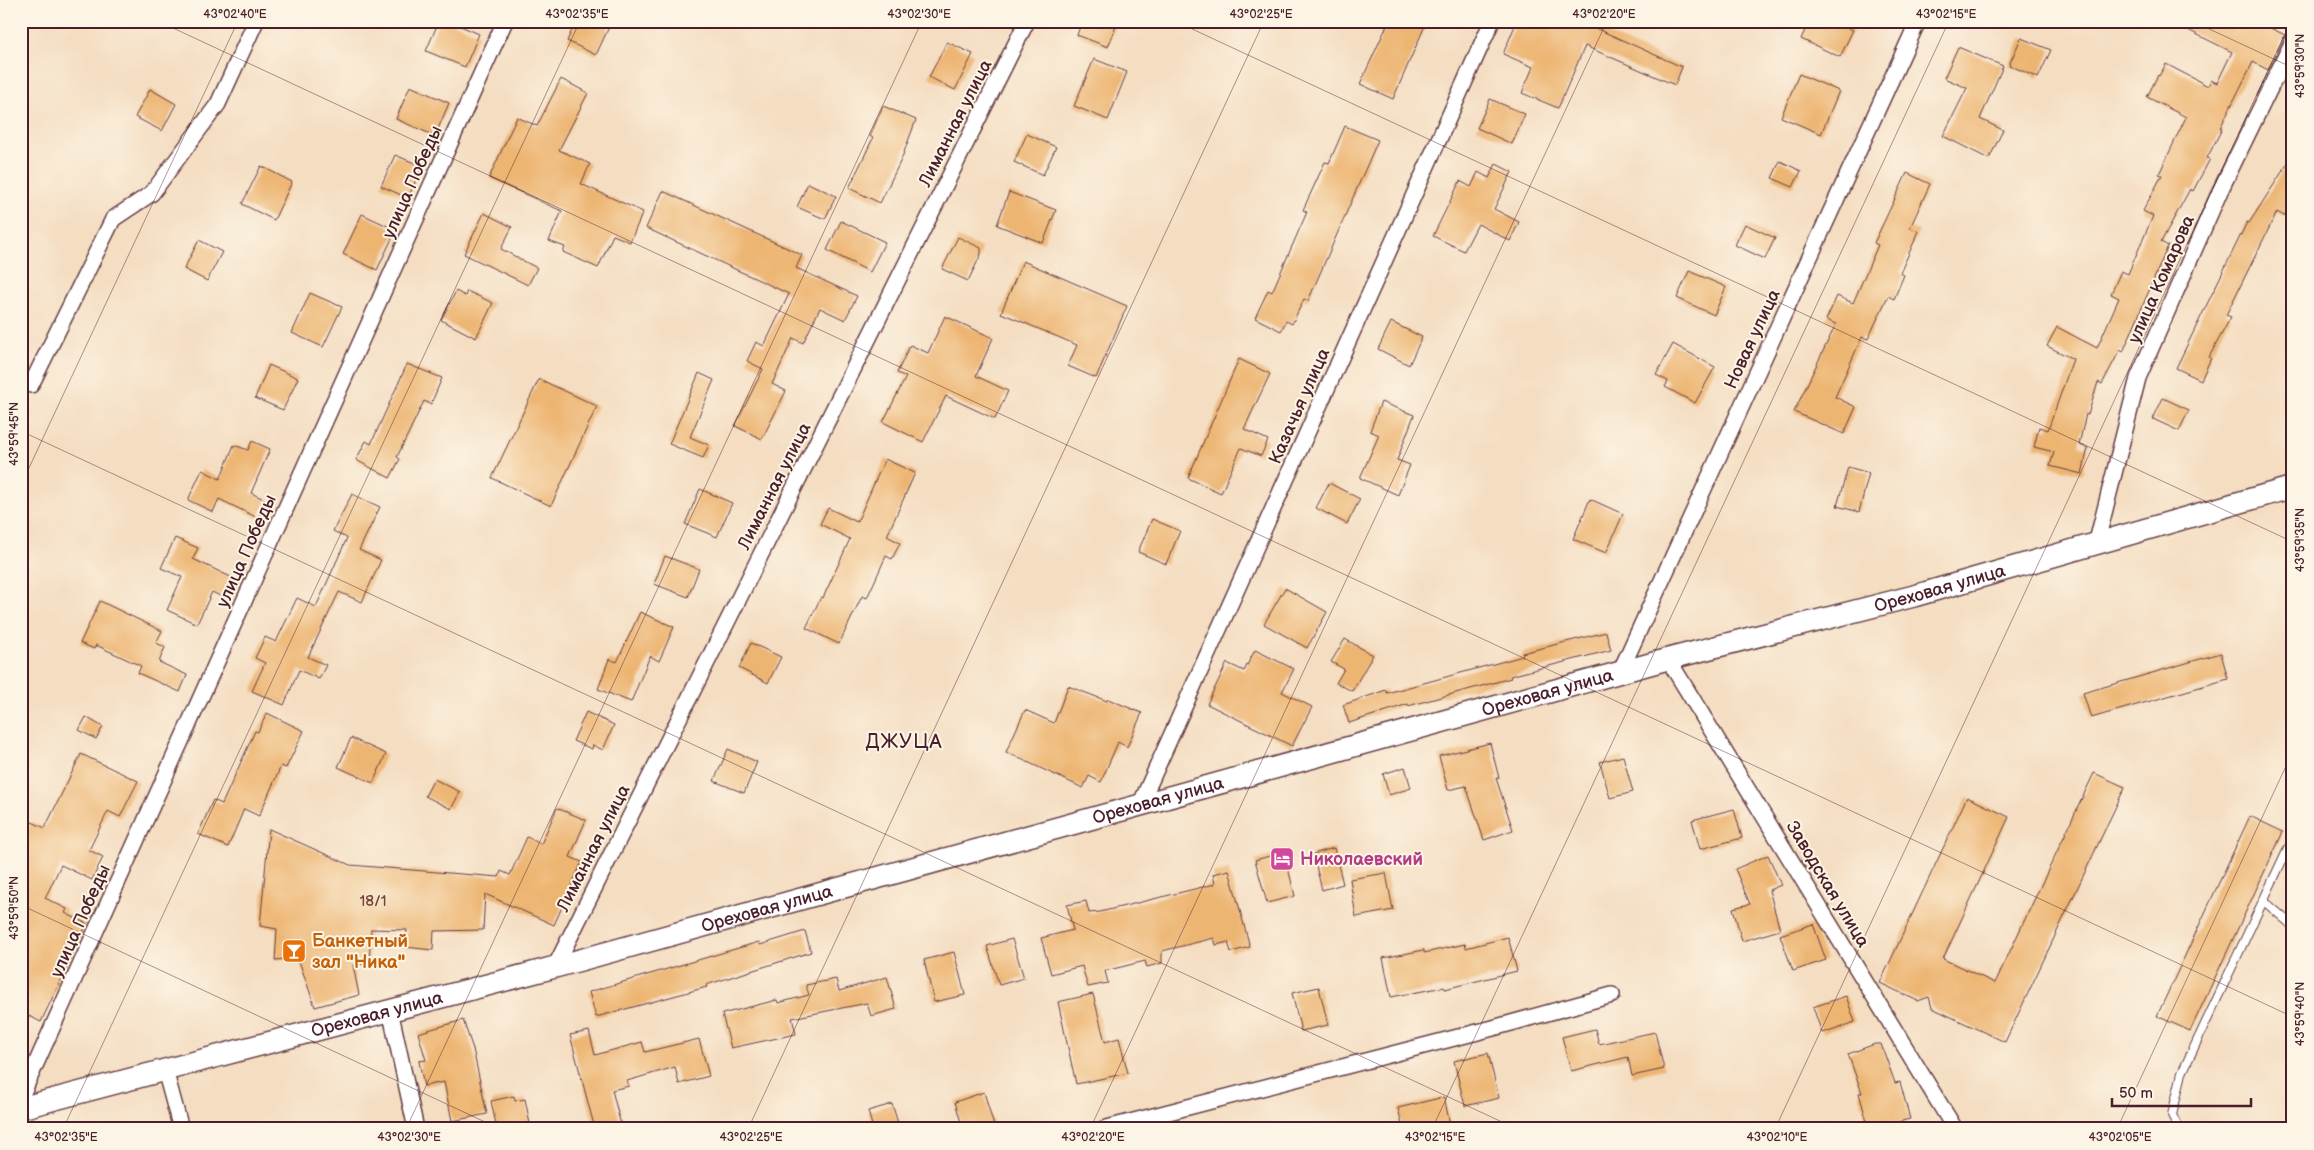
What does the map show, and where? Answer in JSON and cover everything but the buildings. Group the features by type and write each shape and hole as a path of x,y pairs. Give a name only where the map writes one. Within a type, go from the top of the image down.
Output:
{"main road":[{"name":"Ореховая улица","path":"21,1108 555,967 1668,659 1914,596 2293,487"}],"street":[{"path":"31,385 113,219 152,193 218,104 256,21"},
{"name":"улица Победы","path":"21,1097 505,21"},
{"name":"Лиманная улица","path":"555,967 1027,21"},
{"name":"Казачья улица","path":"1140,805 1492,21"},
{"name":"Новая улица","path":"1620,672 1918,21"},
{"name":"улица Комарова","path":"2096,544 2138,378 2220,191 2293,41"},
{"name":"Заводская улица","path":"1668,659 1955,1129"},
{"path":"1103,1129 1493,1028 1612,995"},
{"path":"390,1010 416,1129"},
{"path":"165,1070 181,1129"}],"lane":[{"path":"2179,1129 2172,1115 2182,1073 2288,848"},
{"path":"2264,901 2293,926"},
{"path":"2287,1129 2293,1123"}],"place":[{"name":"Николаевский","path":"1282,859"},
{"name":"Банкетный зал \"Ника\"","path":"294,951"}],"district":[{"name":"ДЖУЦА","path":"904,741"}]}
